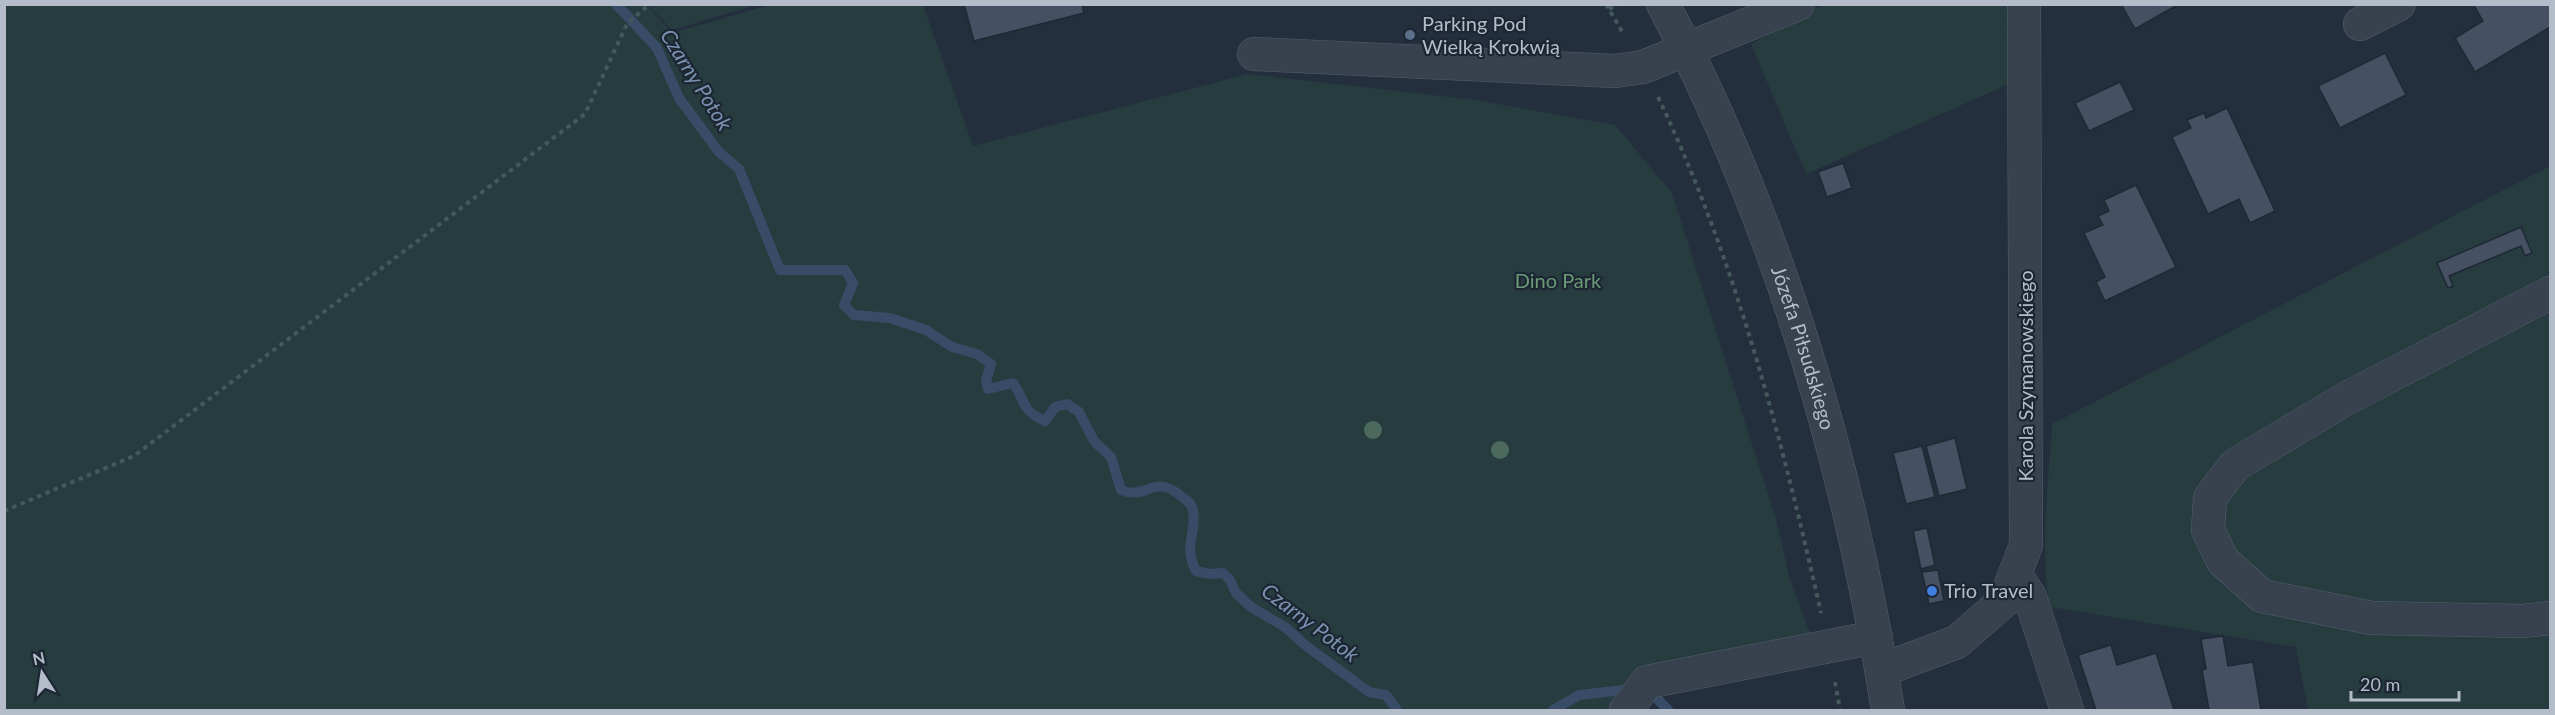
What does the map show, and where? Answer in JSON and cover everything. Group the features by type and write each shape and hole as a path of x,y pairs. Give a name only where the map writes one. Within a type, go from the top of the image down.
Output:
{"street":[{"name":"Józefa Piłsudskiego","path":"1663,4 1749,195 1805,349 1847,500 1876,637 1888,711"},
{"path":"1254,54 1596,72 1643,67 1684,48 1798,4"},
{"name":"Karola Szymanowskiego","path":"1882,670 1957,642 2005,600 2026,545 2024,4"},
{"path":"2360,24 2399,4"},
{"path":"2550,292 2347,398 2235,465 2210,498 2208,530 2223,561 2262,596 2371,618 2523,621 2550,618"},
{"path":"2015,574 2030,597 2067,711"},
{"path":"1626,711 1647,682 1876,637"}],"path":[{"path":"1606,4 1643,67 1679,143 1722,257 1762,384 1803,533 1840,711"},
{"path":"1609,9 1618,4"},
{"path":"4,511 134,456 585,114 627,24 646,7"}],"green space":[{"name":"Dino Park","path":"646,4 672,33 769,5 923,5 973,146 1248,74 1476,100 1615,125 1672,193 1776,519 1789,576 1817,654 1638,701 1628,710 5,710 4,5"},
{"path":"648,5 756,5 672,30"},
{"path":"1821,5 2010,5 2009,84 1806,174 1751,44"},
{"path":"2550,166 2550,710 2308,710 2296,647 2050,607 2045,540 2052,424"}],"building":[{"path":"964,4 1082,4 1084,13 974,41"},
{"path":"2121,4 2179,4 2135,29"},
{"path":"2473,4 2550,4 2550,27 2475,72 2455,38 2483,21"},
{"path":"2385,53 2406,95 2340,128 2318,86"},
{"path":"2120,82 2134,110 2089,131 2075,103"},
{"path":"2227,108 2275,211 2250,223 2239,199 2208,214 2172,137 2191,128 2187,120 2204,113 2206,118"},
{"path":"1843,163 1852,188 1827,197 1818,172"},
{"path":"2136,185 2176,267 2105,301 2096,282 2105,277 2084,233 2103,225 2098,216 2109,211 2104,200"},
{"path":"2521,227 2532,253 2525,256 2521,246 2449,276 2453,286 2448,288 2437,263"},
{"path":"1955,438 1967,489 1939,496 1926,446"},
{"path":"1922,446 1935,497 1906,504 1893,453"},
{"path":"1927,528 1935,565 1921,569 1913,531"},
{"path":"1938,570 1944,601 1929,604 1922,572"},
{"path":"2223,636 2228,666 2253,662 2261,710 2209,710 2202,670 2206,669 2201,639"},
{"path":"2111,645 2117,665 2156,653 2174,710 2096,710 2078,655"}],"waterway":[{"name":"Czarny Potok","path":"616,4 657,48 679,98 719,152 739,169 780,270 845,270 853,283 844,305 854,315 890,318 926,330 952,347 977,354 991,364 986,381 988,389 1013,383 1031,413 1045,421 1055,407 1067,404 1079,412 1094,441 1111,457 1121,490 1138,492 1164,487 1172,490 1190,504 1194,515 1190,554 1196,571 1210,574 1223,573 1230,580 1236,593 1251,607 1285,627 1305,645 1369,692 1386,695 1397,710"},
{"name":"Czarny Potok","path":"1553,710 1579,695 1633,689"},
{"name":"Czarny Potok","path":"1648,689 1668,710"}],"place":[{"name":"Parking Pod Wielką Krokwią","path":"1410,35"},
{"name":"Trio Travel","path":"1932,591"}]}
